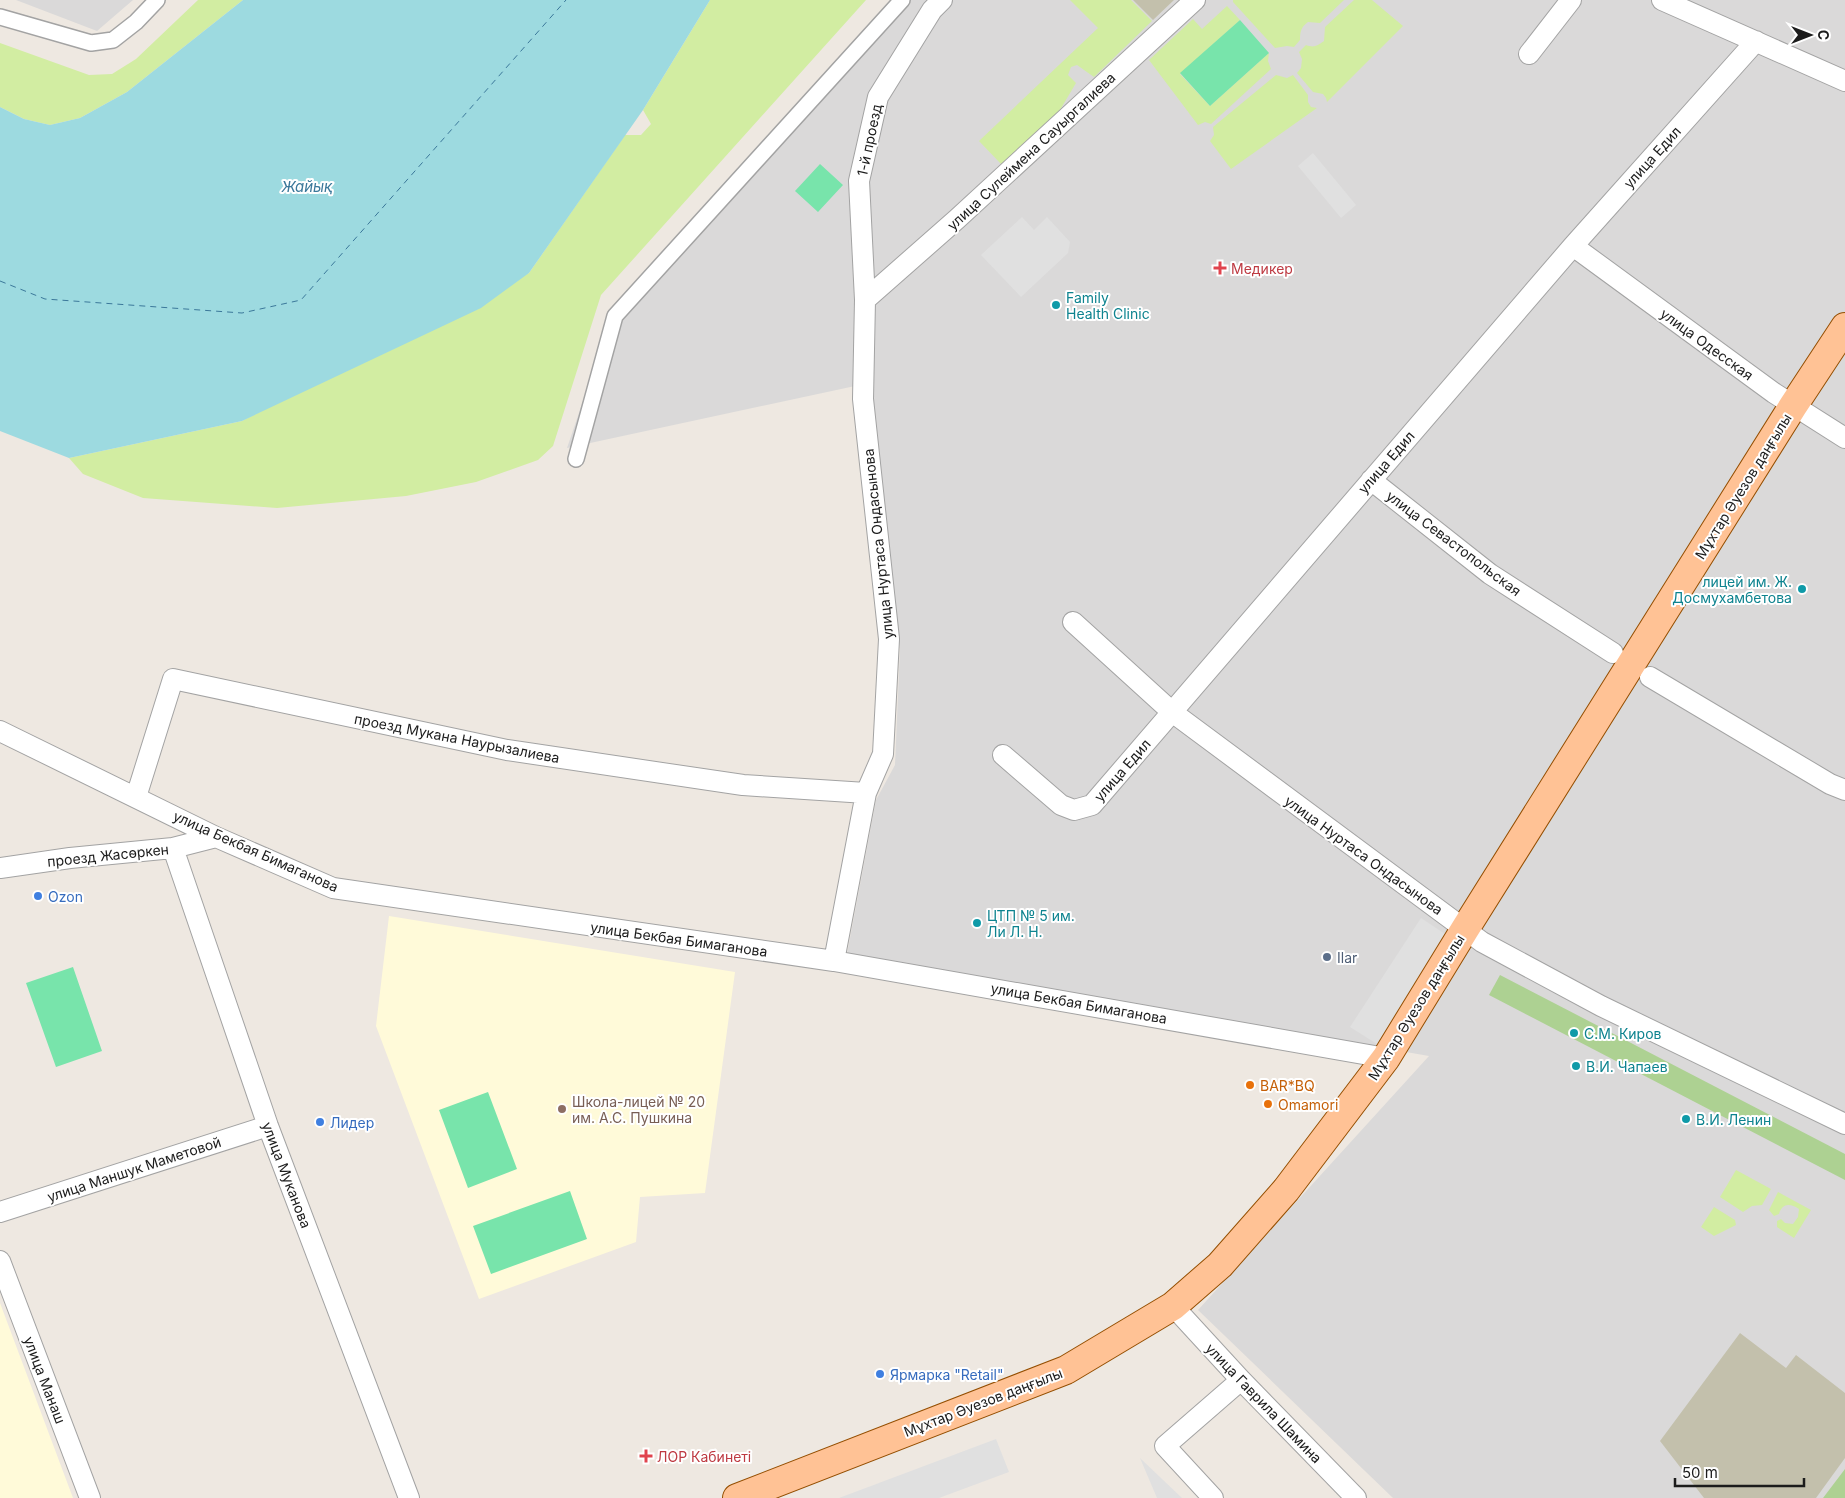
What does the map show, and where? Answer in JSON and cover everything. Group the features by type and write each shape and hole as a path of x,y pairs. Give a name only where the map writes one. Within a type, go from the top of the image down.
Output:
{"main road":[{"name":"Мұхтар Әуезов даңғылы","path":"737,1498 1066,1370 1173,1306 1220,1265 1286,1190 1386,1058 1793,406 1845,327"}],"street":[{"path":"0,17 91,43 113,40 136,22 157,0"},
{"path":"576,459 615,316 902,0"},
{"name":"1-й проезд","path":"865,300 859,181 878,97 932,10 942,0"},
{"name":"улица Сулеймена Сауыргалиева","path":"865,300 957,219 1195,0"},
{"path":"1529,54 1571,0"},
{"path":"1662,0 1845,81"},
{"name":"улица Едил","path":"1003,755 1061,805 1074,810 1092,805 1573,246 1756,41"},
{"name":"улица Одесская","path":"1573,246 1793,406 1845,438"},
{"name":"улица Нуртаса Ондасынова","path":"834,961 866,793 882,754 889,639 863,398 865,300"},
{"name":"улица Севастопольская","path":"1371,480 1490,574 1613,654"},
{"name":"улица Нуртаса Ондасынова","path":"1073,622 1172,712 1482,942 1601,1006 1845,1124"},
{"path":"1650,677 1830,784 1845,790"},
{"name":"проезд Мукана Наурызалиева","path":"136,797 173,679 507,750 743,786 866,793"},
{"name":"улица Бекбая Бимаганова","path":"0,731 216,837 334,888 834,961 1386,1058"},
{"name":"проезд Жасөркен","path":"0,868 70,858 173,848 216,837"},
{"name":"улица Муканова","path":"173,848 268,1126 409,1498"},
{"name":"улица Маншук Маметовой","path":"0,1212 268,1126"},
{"name":"улица Манаш","path":"0,1261 90,1498"},
{"name":"улица Гаврила Шамина","path":"1173,1306 1241,1380 1356,1498"},
{"path":"1213,1498 1165,1446 1241,1380"}],"shaded area":[{"path":"16,0 133,0 97,31"},
{"path":"892,0 1845,0 1845,1498 1393,1498 1198,1310 1429,1056 847,954 876,800 895,765 900,649 869,383 567,448 616,304"},
{"path":"1133,0 1174,0 1153,20"},
{"path":"1313,153 1356,205 1341,218 1298,166"},
{"path":"1022,217 1034,230 1047,217 1070,242 1068,253 1021,297 981,255"},
{"name":"Школа-лицей № 20 им. А.С. Пушкина","path":"389,916 735,972 705,1193 640,1197 636,1242 479,1299 376,1026"},
{"path":"1421,918 1448,936 1377,1044 1350,1027"},
{"path":"0,1303 73,1498 0,1498"},
{"path":"1740,1333 1786,1368 1796,1355 1845,1393 1845,1458 1816,1498 1704,1498 1660,1441"},
{"path":"996,1439 1009,1472 939,1498 839,1498"},
{"path":"1140,1458 1182,1498 1157,1498"}],"green space":[{"path":"198,0 243,0 127,92 80,118 50,125 24,119 0,107 0,43 89,75 112,74 136,59"},
{"path":"710,0 866,0 601,295 553,446 538,460 476,482 406,496 277,508 143,498 83,474 69,458 242,421 529,273 625,135 641,135 651,124 643,110"},
{"path":"1070,0 1131,0 1152,21 1094,77 1077,65 1071,67 1068,75 1076,83 1060,110 1002,165 979,141 1098,28"},
{"path":"1233,0 1344,0 1320,23 1308,22 1301,30 1300,40 1294,47 1275,48"},
{"path":"1354,0 1372,0 1403,26 1327,102 1323,94 1313,92 1297,73 1301,68 1302,59 1299,52 1306,45 1315,46 1324,41 1325,27"},
{"path":"1227,6 1240,20 1180,74 1210,106 1269,53 1268,61 1271,69 1211,124 1205,122 1198,125 1149,60 1193,19 1202,29"},
{"path":"1240,20 1269,53 1210,106 1180,73"},
{"path":"1276,75 1287,78 1293,75 1308,95 1308,102 1311,107 1317,108 1231,169 1210,141 1214,135 1213,127"},
{"path":"820,164 843,185 818,212 795,191"},
{"path":"73,967 102,1051 56,1067 26,983"},
{"path":"1500,975 1845,1154 1845,1180 1489,995"},
{"path":"488,1092 517,1169 468,1188 439,1110"},
{"path":"1736,1170 1771,1189 1762,1205 1752,1206 1743,1212 1720,1197"},
{"path":"570,1191 587,1239 491,1274 473,1226"},
{"path":"1778,1192 1811,1210 1794,1238 1777,1227 1777,1221 1781,1219 1785,1223 1793,1224 1798,1217 1799,1209 1787,1205 1780,1210 1779,1214 1774,1216 1769,1210"},
{"path":"1714,1207 1735,1220 1736,1225 1714,1236 1701,1227"},
{"path":"1845,1469 1845,1498 1823,1498"}],"water":[{"name":"Жайық","path":"243,0 710,0 643,110 529,273 481,308 242,421 69,458 0,431 0,107 24,119 50,125 80,118 127,92"}],"ferry route":[{"path":"0,281 45,299 242,313 301,300 566,0"}],"place":[{"name":"Медикер","path":"1220,268"},
{"name":"Family Health Clinic","path":"1056,305"},
{"name":"лицей им. Ж. Досмухамбетова","path":"1802,589"},
{"name":"Ozon","path":"38,896"},
{"name":"ЦТП № 5 им. Ли Л. Н.","path":"977,923"},
{"name":"Ilar","path":"1327,957"},
{"name":"С.М. Киров","path":"1574,1033"},
{"name":"В.И. Чапаев","path":"1576,1066"},
{"name":"BAR*BQ","path":"1250,1085"},
{"name":"Omamori","path":"1268,1104"},
{"name":"Школа-лицей № 20 им. А.С. Пушкина","path":"562,1109"},
{"name":"В.И. Ленин","path":"1686,1119"},
{"name":"Лидер","path":"320,1122"},
{"name":"Ярмарка \"Retail\"","path":"880,1374"},
{"name":"ЛОР Кабинетi","path":"646,1456"}]}
